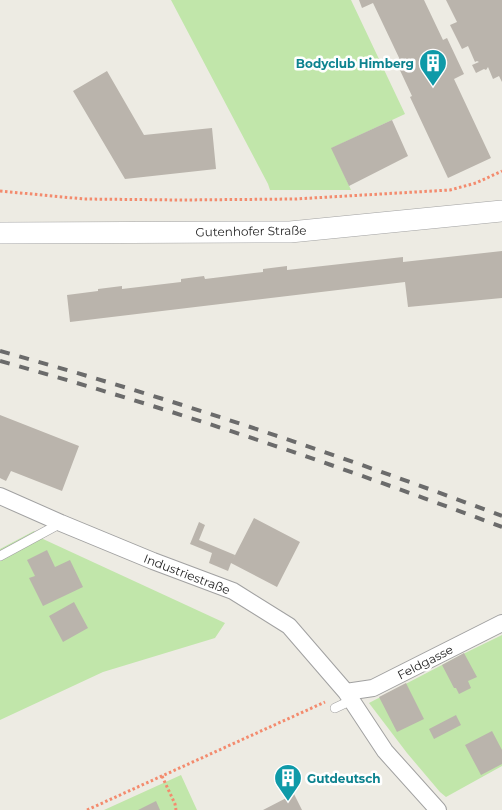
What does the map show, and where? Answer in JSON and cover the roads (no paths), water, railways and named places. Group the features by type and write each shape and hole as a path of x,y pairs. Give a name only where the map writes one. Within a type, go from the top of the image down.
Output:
{"street":[{"name":"Gutenhofer Straße","path":"0,233 290,232 502,211"},
{"name":"Industriestraße","path":"1,499 153,561 233,591 289,626 349,696 385,751 438,810"},
{"name":"Feldgasse","path":"349,696 373,688 502,623"}],"lane":[{"path":"0,556 61,523"},
{"path":"335,708 349,696"}],"railway":[{"path":"0,351 127,388 253,428 502,516"},
{"path":"0,361 127,398 253,438 502,527"}],"place":[{"name":"Bodyclub Himberg","path":"433,87"},
{"name":"Gutdeutsch","path":"288,802"}]}
